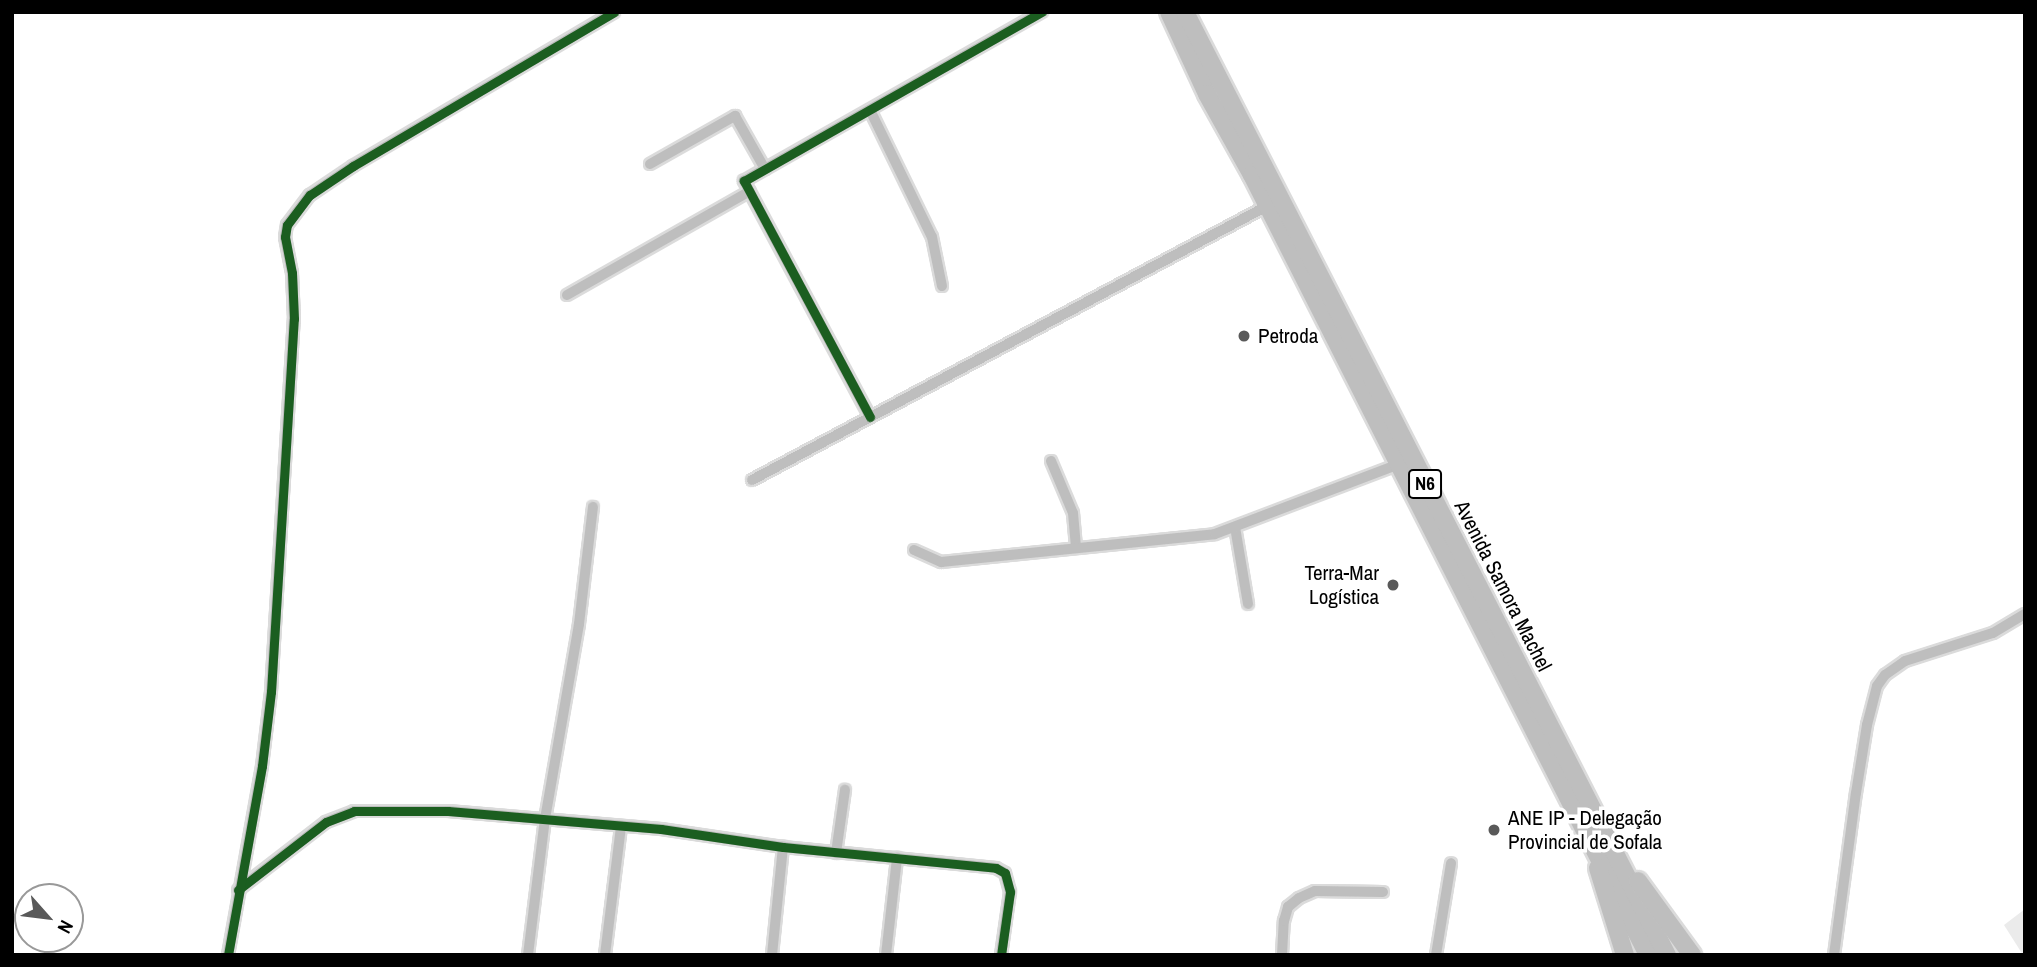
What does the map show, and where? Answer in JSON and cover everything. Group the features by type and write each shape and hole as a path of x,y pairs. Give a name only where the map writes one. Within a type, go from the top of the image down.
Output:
{"highway":[{"name":"Avenida Samora Machel","path":"1169,12 1206,94 1267,206 1648,955"},
{"name":"Avenida Samora Machel","path":"1185,12 1667,955"},
{"path":"1595,851 1601,886 1625,955"},
{"path":"1617,857 1645,889 1692,955"}],"street":[{"path":"228,955 267,730 277,611 294,318 292,273 285,237 287,225 292,214 310,195 353,166 614,12"},
{"path":"870,417 744,181 1042,12"},
{"path":"870,110 932,237 942,286"},
{"path":"650,164 735,116 765,169"},
{"path":"567,295 750,191"},
{"path":"752,480 1267,206"},
{"path":"1051,461 1073,513 1076,548"},
{"path":"914,550 941,562 1215,534 1399,464"},
{"path":"528,955 545,820 579,624 593,507"},
{"path":"1235,527 1248,604"},
{"path":"1834,955 1860,765 1877,686 1885,675 1905,661 1993,633 2025,614"},
{"path":"835,853 845,790"},
{"path":"238,890 326,822 350,811 448,811 621,826 835,853 986,865 1005,873 1010,892 1001,955"},
{"path":"605,955 621,826"},
{"path":"772,955 783,847"},
{"path":"886,955 897,858"},
{"path":"1436,955 1451,863"},
{"path":"1282,955 1284,921 1288,907 1299,898 1315,891 1383,892"}],"shaded area":[{"path":"2025,909 2025,955 2023,955 2004,925"}],"cycle path":[{"path":"228,955 262,766 271,692 294,319 292,273 285,237 287,225 310,195 353,166 614,12"},
{"path":"870,417 744,181 1042,12"},
{"path":"238,890 326,822 354,811 448,811 661,829 783,847 996,868 1005,873 1010,892 1001,955"}],"place":[{"name":"Petroda","path":"1244,336"},
{"name":"Terra-Mar Logística","path":"1393,585"},
{"name":"ANE IP - Delegação Provincial de Sofala","path":"1494,830"}]}
